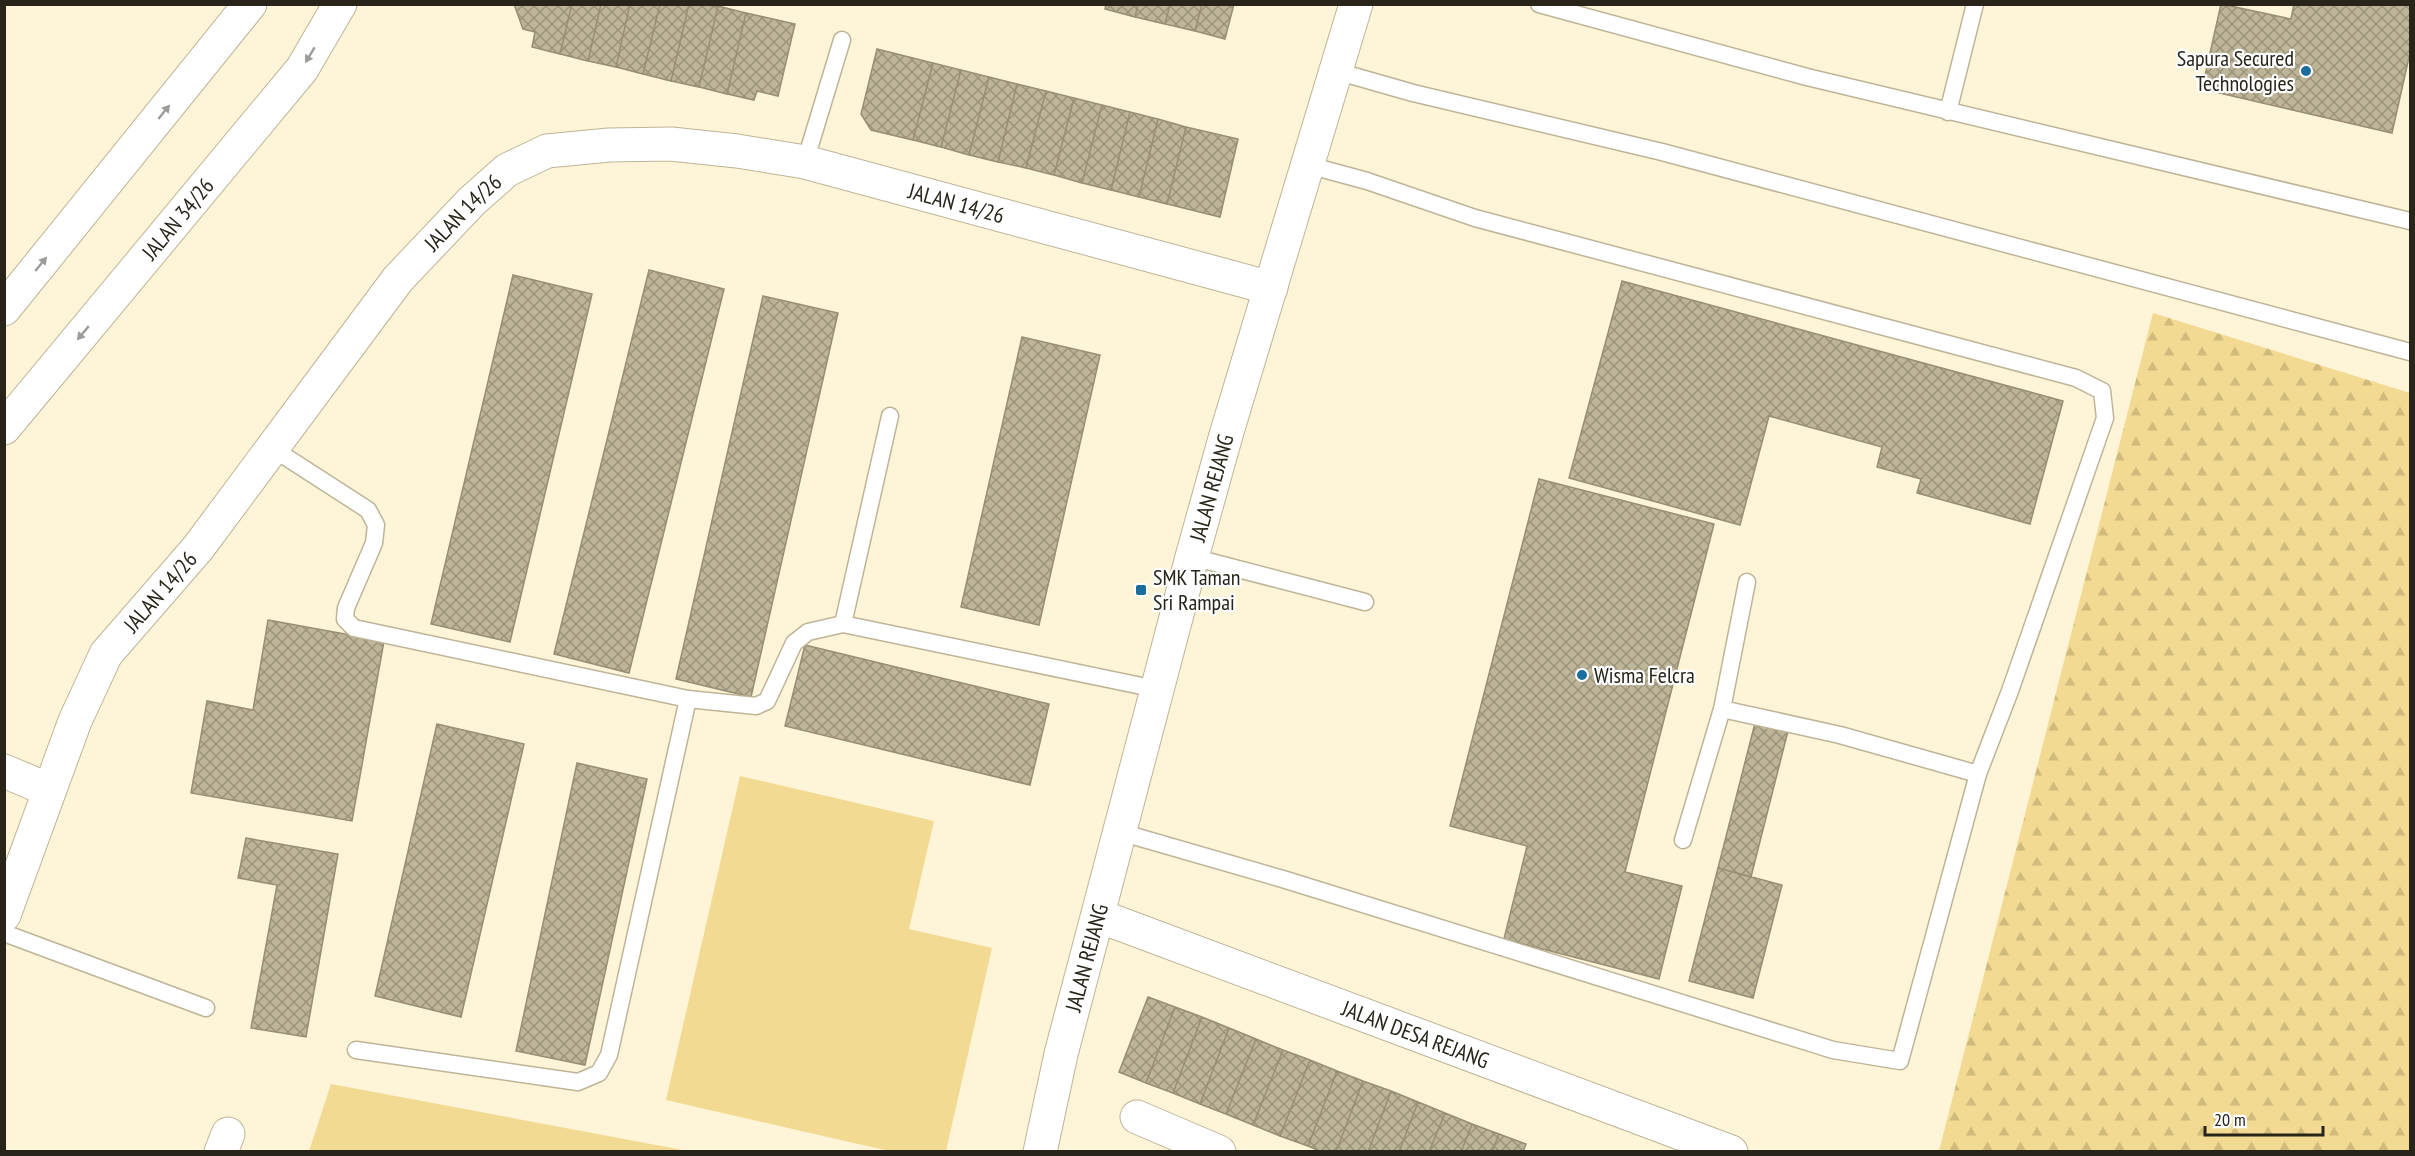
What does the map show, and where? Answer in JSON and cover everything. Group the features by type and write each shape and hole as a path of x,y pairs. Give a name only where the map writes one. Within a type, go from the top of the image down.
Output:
{"street":[{"path":"4,309 250,4"},
{"name":"JALAN 34/26","path":"4,428 302,69 340,4"},
{"name":"JALAN REJANG","path":"1040,1152 1061,1054 1192,557 1356,4"},
{"name":"JALAN 14/26","path":"4,915 75,721 106,654 198,548 398,279 472,201 507,170 547,151 609,145 670,144 737,151 806,162 1270,288"},
{"path":"4,771 49,790"},
{"name":"JALAN DESA REJANG","path":"1099,916 1696,1145 1731,1152"},
{"path":"1137,1117 1219,1152"}],"lane":[{"path":"1539,4 1807,77 2410,221"},
{"path":"1948,112 1975,4"},
{"path":"806,162 842,40"},
{"path":"1336,71 1413,93 1662,152 2410,352"},
{"path":"1120,832 1286,880 1833,1050 1900,1060 1978,774 2022,659 2105,418 2102,391 2076,378 1475,218 1367,181 1308,165"},
{"path":"843,624 890,416"},
{"path":"272,448 368,510 376,525 374,543 346,608 345,619 354,628 688,699 756,706 767,701 794,643 808,632 843,624 1156,689"},
{"path":"1192,557 1365,602"},
{"path":"1683,840 1722,709 1748,582"},
{"path":"356,1050 578,1082 599,1073 609,1055 688,699"},
{"path":"1722,709 1840,735 1978,774"},
{"path":"4,933 206,1008"}],"green space":[{"path":"2153,313 2410,393 2410,1151 1939,1151"},
{"path":"740,776 934,821 909,929 992,948 946,1151 889,1151 666,1100"},
{"path":"331,1084 688,1151 309,1151"}],"building":[{"path":"514,4 572,4 560,54 532,47 535,32 523,29"},
{"path":"572,4 601,4 588,61 560,54"},
{"path":"601,4 630,4 616,67 588,61"},
{"path":"630,4 660,4 643,74 616,67"},
{"path":"660,4 689,4 671,81 643,74"},
{"path":"689,4 718,6 699,87 671,81"},
{"path":"1106,4 1138,4 1135,17 1105,9"},
{"path":"1138,4 1170,4 1165,24 1135,17"},
{"path":"1170,4 1202,4 1195,31 1165,24"},
{"path":"1202,4 1234,4 1225,39 1195,31"},
{"name":"Sapura Secured Technologies","path":"2221,4 2291,19 2294,4 2410,4 2410,53 2392,133 2202,89"},
{"path":"718,6 746,13 727,94 699,87"},
{"path":"746,13 795,24 778,96 757,91 754,100 727,94"},
{"path":"877,49 933,63 913,140 871,130 861,114"},
{"path":"933,63 961,70 941,147 913,140"},
{"path":"961,70 989,77 969,155 941,147"},
{"path":"989,77 1017,84 998,162 969,155"},
{"path":"1017,84 1046,91 1026,168 998,162"},
{"path":"1046,91 1074,98 1054,175 1026,168"},
{"path":"1074,98 1102,105 1082,183 1054,175"},
{"path":"1102,105 1130,112 1111,190 1082,183"},
{"path":"1130,112 1158,119 1139,197 1111,190"},
{"path":"1158,119 1186,127 1167,204 1139,197"},
{"path":"1186,127 1238,139 1220,217 1167,204"},
{"path":"649,270 724,289 629,673 554,654"},
{"path":"513,275 592,294 510,642 431,624"},
{"path":"1622,281 2063,401 2030,524 1917,493 1921,479 1877,467 1882,447 1769,416 1740,525 1569,478"},
{"path":"763,296 838,313 751,697 676,679"},
{"path":"1022,337 1100,355 1039,625 961,607"},
{"name":"Wisma Felcra","path":"1539,479 1714,524 1625,872 1682,886 1659,979 1504,939 1527,846 1450,826"},
{"path":"268,620 384,641 352,821 191,793 207,701 253,710"},
{"path":"805,645 1049,704 1030,785 785,726"},
{"path":"1755,723 1788,731 1751,877 1718,868"},
{"path":"437,724 524,744 461,1017 375,996"},
{"path":"577,763 647,779 585,1065 516,1051"},
{"path":"246,838 338,854 306,1037 251,1028 277,885 238,878"},
{"path":"1718,868 1782,885 1753,998 1689,981"},
{"path":"1148,997 1175,1007 1146,1083 1119,1072"},
{"path":"1175,1007 1202,1017 1173,1093 1146,1083"},
{"path":"1202,1017 1229,1028 1200,1104 1173,1093"},
{"path":"1229,1028 1256,1039 1226,1114 1200,1104"},
{"path":"1256,1039 1283,1050 1253,1125 1226,1114"},
{"path":"1283,1050 1310,1060 1280,1136 1253,1125"},
{"path":"1310,1060 1337,1071 1308,1146 1280,1136"},
{"path":"1337,1071 1363,1081 1336,1152 1322,1152 1308,1146"},
{"path":"1363,1081 1391,1091 1368,1152 1336,1152"},
{"path":"1391,1091 1418,1102 1399,1152 1368,1152"},
{"path":"1418,1102 1445,1113 1429,1152 1399,1152"},
{"path":"1445,1113 1472,1124 1461,1152 1429,1152"},
{"path":"1472,1124 1499,1134 1492,1152 1461,1152"},
{"path":"1499,1134 1526,1144 1523,1152 1492,1152"}],"place":[{"name":"Sapura Secured Technologies","path":"2306,71"},
{"name":"SMK Taman Sri Rampai","path":"1141,590"},
{"name":"Wisma Felcra","path":"1582,675"}]}
